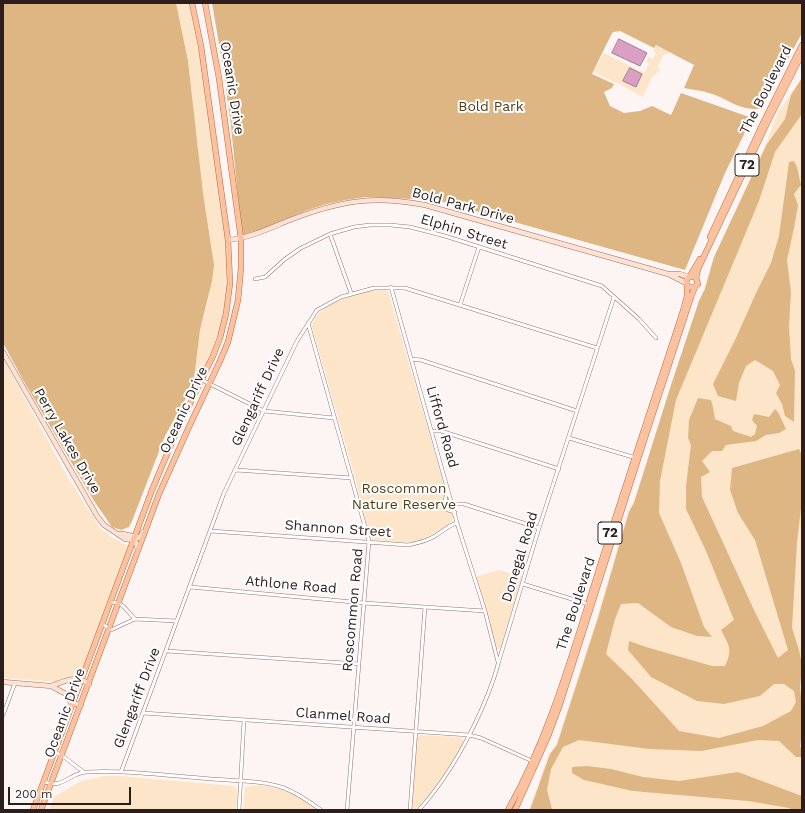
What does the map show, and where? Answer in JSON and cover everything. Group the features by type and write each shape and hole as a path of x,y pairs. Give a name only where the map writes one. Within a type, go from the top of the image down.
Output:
{"main road":[{"name":"Oceanic Drive","path":"33,810 166,455 202,380 220,338 226,314 230,283 228,240 200,46 192,3"},
{"name":"Oceanic Drive","path":"41,810 148,524 169,471 228,342 236,311 241,268 241,239 219,78 205,3"},
{"name":"The Boulevard","path":"514,810 549,725 590,605 683,311 687,296 687,278 700,260 754,141 802,45"},
{"name":"The Boulevard","path":"636,458 691,297 698,282 696,278 698,269 767,123 802,54"},
{"path":"689,276 696,278"},
{"path":"686,284 691,288 695,287"},
{"name":"The Boulevard","path":"508,810 534,762"}],"street":[{"name":"Bold Park Drive","path":"228,240 241,239 330,206 366,200 390,200 425,205 668,274 686,284"},
{"name":"Elphin Street","path":"255,279 265,277 285,259 301,248 330,234 362,226 395,225 417,228 596,284 606,289 639,319 656,338"},
{"path":"330,234 351,293"},
{"path":"460,305 479,247"},
{"name":"Bold Park Drive","path":"668,274 689,276"},
{"name":"Lifford Road","path":"391,287 453,504 457,523 485,611 498,664"},
{"name":"Glengariff Drive","path":"121,772 224,493 297,341 317,310 351,293 374,288 406,288 598,348"},
{"name":"Donegal Road","path":"419,810 434,794 447,776 470,735 495,678 539,528 614,297"},
{"name":"Roscommon Road","path":"308,323 369,541 346,810"},
{"name":"Perry Lakes Drive","path":"3,352 97,516 104,525 111,530 120,534 125,539 134,540"},
{"path":"411,359 421,360 577,411"},
{"path":"202,380 264,411 334,418"},
{"path":"431,431 441,431 559,469"},
{"path":"569,438 636,458"},
{"path":"236,470 352,478"},
{"path":"448,489 445,500 446,508 455,512"},
{"path":"453,504 464,504 539,528"},
{"name":"Shannon Street","path":"211,531 369,541 408,545 423,542 435,536 451,524 457,523"},
{"path":"138,551 134,540 141,536 148,524"},
{"path":"523,584 590,605"},
{"name":"Athlone Road","path":"190,587 364,603 485,611"},
{"path":"110,603 118,603 123,605 134,619"},
{"path":"410,810 425,607"},
{"path":"102,624 111,630 134,619 177,621"},
{"path":"166,651 359,664"},
{"path":"3,682 51,686 72,679 82,680 88,684"},
{"path":"3,715 14,683"},
{"path":"51,686 66,694 69,701 73,704 81,705"},
{"name":"Clanmel Road","path":"143,713 470,735 481,738 534,762"},
{"path":"239,810 244,720"},
{"path":"55,752 62,755 84,772"},
{"path":"44,782 58,784 84,772 121,772 259,783 284,788 321,810"}],"green space":[{"path":"3,3 176,3 188,61 203,193 214,265 212,281 200,330 195,371 191,389 165,436 132,521 129,527 121,530 112,527 94,501 3,343"},
{"path":"176,3 189,3 194,22 223,211 228,264 226,299 221,323 214,346 195,390 191,389 195,371 200,330 209,298 212,251 203,193 188,61"},
{"name":"Bold Park","path":"212,3 802,3 802,33 763,108 756,109 738,106 707,92 684,88 694,65 656,45 654,48 620,31 613,32 611,35 592,74 614,84 612,88 604,92 610,106 624,113 640,111 652,106 671,115 681,93 752,118 725,173 685,270 436,200 365,197 346,200 308,210 242,237 231,126"},
{"path":"656,45 669,51 667,55 664,54 657,67 661,69 653,75 643,97 621,85 623,82 620,85 594,72 604,53 644,73 649,64 646,62 649,57 653,59 656,53 653,51"},
{"path":"802,77 802,810 529,810 549,754 556,745 597,618 628,512 633,503 714,257 766,143 778,113"},
{"path":"802,78 802,114 775,152 759,201 676,400 660,481 659,513 681,563 704,627 712,637 697,636 671,627 638,603 621,604 615,619 606,654 633,680 679,731 719,738 763,726 791,711 796,702 794,691 784,684 774,684 760,696 724,704 697,701 651,677 628,650 629,641 712,666 725,666 729,656 729,648 721,630 734,620 706,551 686,509 686,486 691,445 688,438 689,420 698,398 711,400 715,419 731,426 733,431 751,437 755,434 757,426 752,420 754,414 769,417 775,409 786,429 779,433 766,435 756,441 726,445 722,451 712,451 702,461 710,472 701,477 702,497 754,610 778,658 788,650 755,540 738,513 730,490 732,468 799,449 802,455 802,500 797,542 792,628 802,665 800,687 802,730 800,747 802,748 802,757 796,757 779,741 758,740 701,751 649,749 579,740 563,747 551,769 547,790 552,809 554,810 530,810 550,754 557,745 598,618 629,512 634,503 671,385 699,301 705,289 714,257 767,144 785,119 791,95"},
{"path":"794,161 801,185 794,194 798,205 787,260 791,292 789,326 791,359 795,371 794,422 785,416 782,404 776,393 780,385 773,371 755,360 746,366 739,383 736,401 718,396 713,384 771,263 779,236 789,162"},
{"name":"Roscommon Nature Reserve","path":"380,289 388,291 453,515 451,522 432,535 424,539 409,542 374,540 370,537 354,474 312,327 315,319 329,305 351,296"},
{"path":"3,358 67,476 100,528 111,537 129,546 81,675 57,682 3,678"},
{"path":"499,570 523,577 500,649 496,648 475,577"},
{"path":"420,735 460,737 464,742 426,800 414,810 412,807 417,738"},
{"path":"587,766 611,769 643,777 679,781 738,772 802,796 802,810 792,810 789,808 748,801 633,791 584,780 572,773 572,767"},
{"path":"104,776 120,776 234,786 238,791 236,810 49,810 54,797 79,782"},
{"path":"259,785 282,790 300,798 318,810 243,810 245,787"}],"shaded area":[{"path":"619,39 647,53 640,66 612,53"},
{"path":"630,68 642,74 636,87 623,81"}]}
